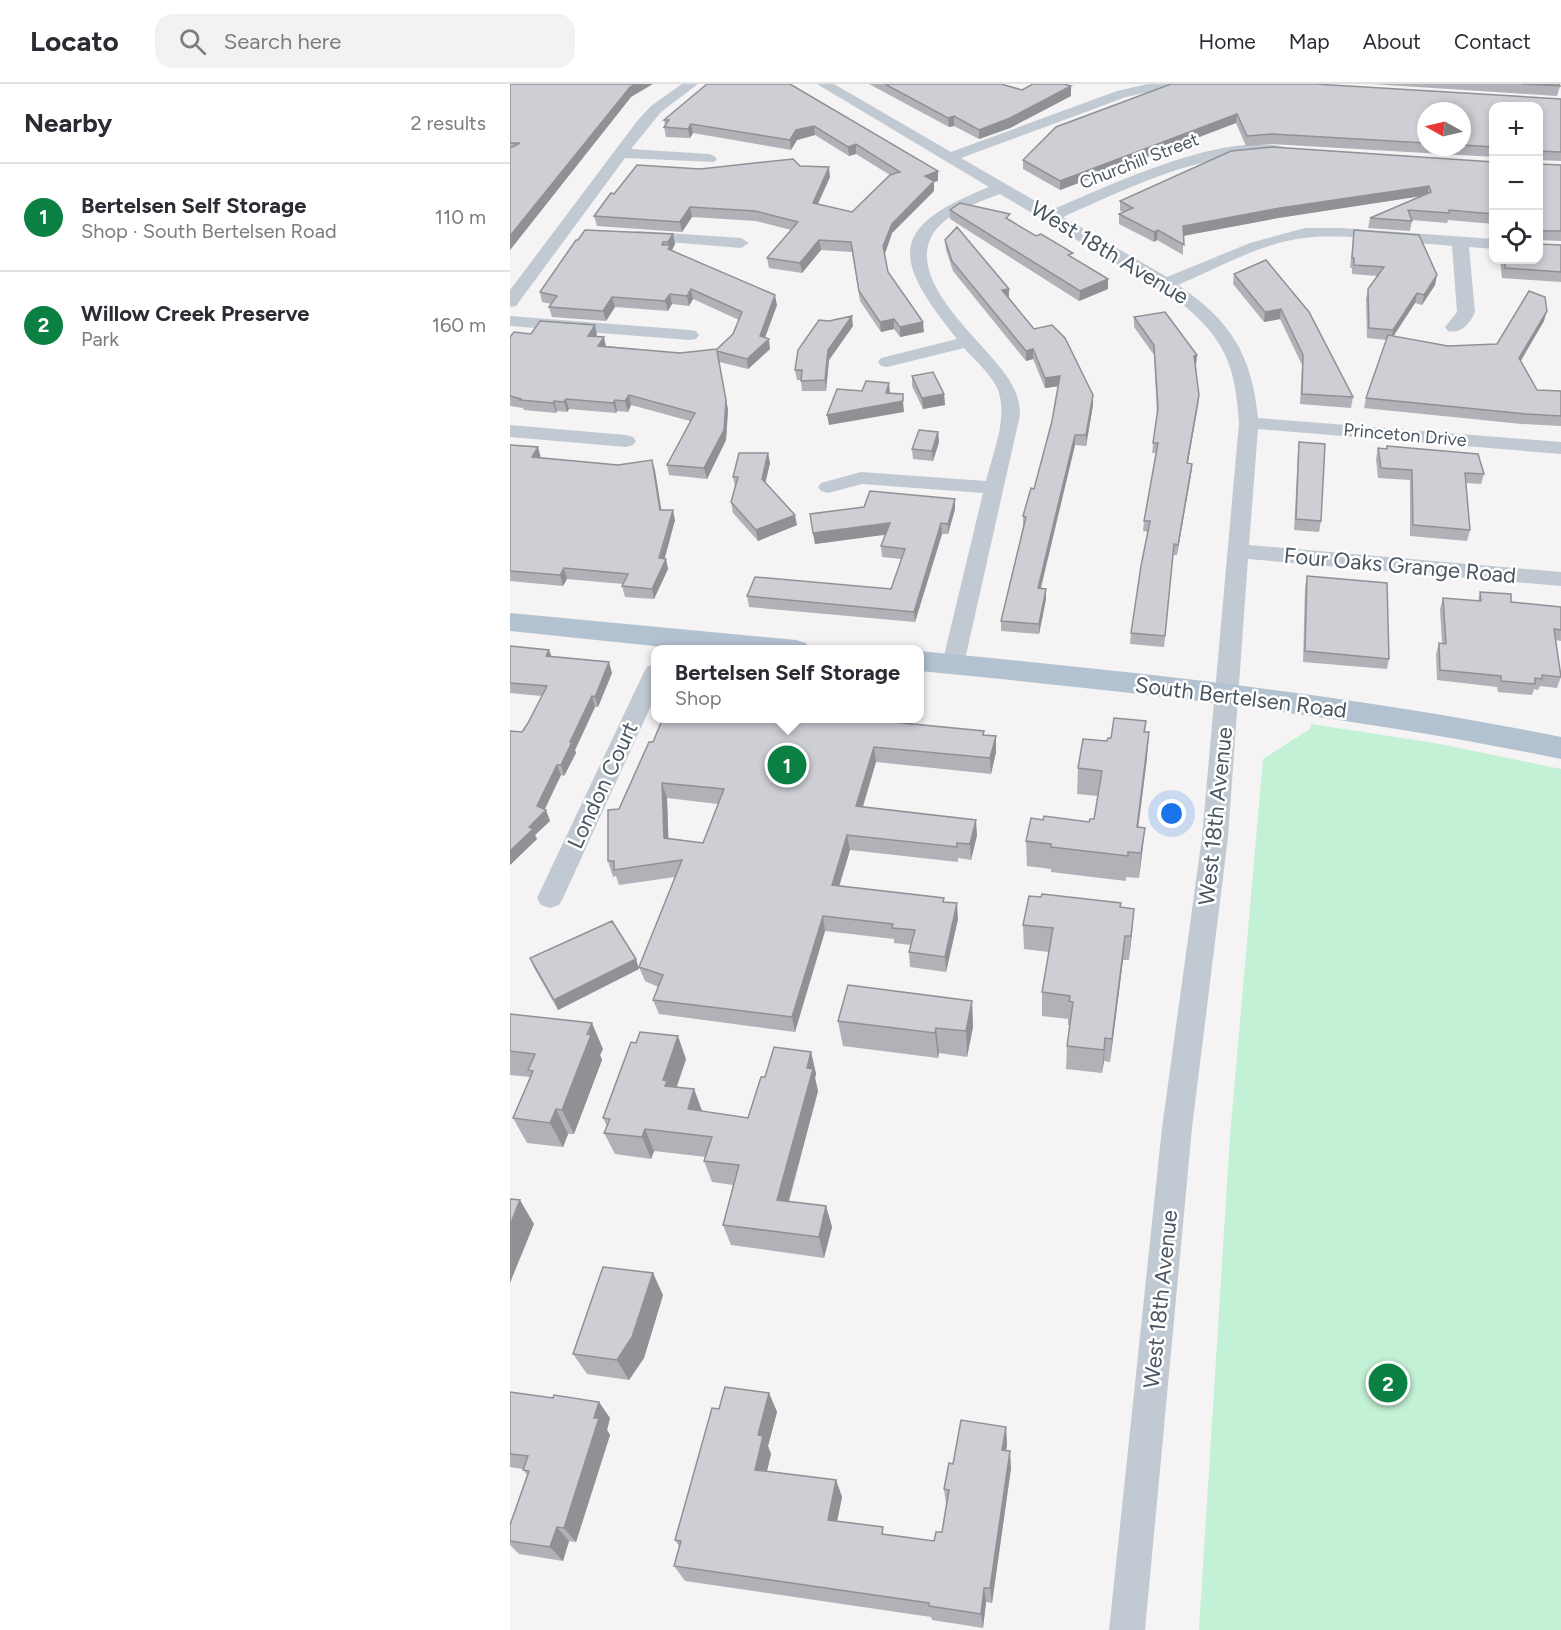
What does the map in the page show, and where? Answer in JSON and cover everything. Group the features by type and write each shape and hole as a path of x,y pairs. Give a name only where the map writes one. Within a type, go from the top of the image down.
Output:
{"main road":[{"path":"510,622 689,645"},
{"name":"South Bertelsen Road","path":"924,661 1226,692 1405,718 1561,748"}],"street":[{"path":"510,302 656,109 691,84"},
{"name":"West 18th Avenue","path":"824,84 1003,187 1192,301 1214,321 1231,346 1247,390 1249,423 1215,837 1177,1128 1127,1630"},
{"path":"950,157 1137,86 1167,84"},
{"name":"Churchill Street","path":"1051,216 1206,156 1249,150 1294,151"},
{"path":"621,153 709,159"},
{"path":"953,664 1011,415 1011,400 1003,382 922,280 917,259 925,234 940,217 961,205 1003,187"},
{"path":"563,231 587,232"},
{"path":"1167,284 1256,246 1305,233 1329,232 1489,244"},
{"path":"622,235 741,243"},
{"path":"1454,327 1466,312 1460,242"},
{"path":"510,274 529,276"},
{"path":"510,321 690,335"},
{"path":"887,362 969,341"},
{"name":"Princeton Drive","path":"1249,423 1561,448"},
{"path":"510,431 626,441"},
{"path":"828,487 861,478 994,488"},
{"name":"Four Oaks Grange Road","path":"1238,550 1561,579"},
{"name":"London Court","path":"550,898 651,681"}],"green space":[{"path":"1311,724 1440,744 1561,769 1561,1630 1199,1630 1230,1136 1263,759 1310,729"}],"building":[{"path":"510,84 636,84 630,87 510,236 510,148 520,143 510,143"},
{"path":"707,84 790,84 938,171 925,176 934,181 892,224 883,246 888,272 923,322 900,327 894,319 880,322 859,291 851,242 819,240 800,263 767,258 798,222 755,211 690,207 680,222 594,216 611,193 614,194 637,165 700,169 793,159 800,166 829,167 813,203 852,212 890,175 900,172 856,144 848,147 814,126 796,130 790,140 691,124 688,129 664,127 669,120 664,120"},
{"path":"885,84 1001,84 1022,90 1033,84 1071,86 1010,118 979,130 954,116 948,118"},
{"path":"1171,84 1315,84 1561,99 1561,152 1543,151 1543,102 1489,102 1489,147 1471,146 1471,102 1417,102 1417,142 1272,134 1247,136 1237,114 1060,181 1023,160 1056,127"},
{"path":"1522,84 1559,84 1560,86"},
{"path":"1272,147 1489,162 1489,214 1408,210 1412,221 1370,218 1431,192 1429,186 1280,208 1183,226 1184,245 1158,230 1154,232 1119,214 1133,208 1120,201 1231,151"},
{"path":"1543,164 1561,165 1561,231 1543,231"},
{"path":"960,203 1010,214 1006,218 1036,236 1041,234 1073,253 1068,255 1108,279 1080,291 950,210"},
{"path":"957,227 1009,289 1002,290 1034,329 1052,325 1065,338 1093,395 1086,435 1075,435 1038,588 1046,589 1039,624 1001,621 1026,517 1023,516 1031,488 1034,489 1052,421 1060,376 1045,378 1033,349 1026,351 952,261 945,240"},
{"path":"585,230 673,234 668,242 663,242 662,245 671,245 668,249 775,295 760,336 769,339 747,359 717,351 726,400 724,430 704,468 667,465 695,413 629,395 625,401 615,400 613,403 566,399 564,402 554,401 553,403 520,400 510,396 510,337 514,332 531,334 540,321 595,325 588,336 604,337 598,346 680,353 717,349 733,334 742,312 691,289 687,296 670,294 665,301 612,297 603,311 549,307 557,296 540,292"},
{"path":"1354,230 1419,235 1437,275 1424,295 1417,293 1393,330 1369,328 1368,289 1384,267 1354,265 1354,258 1352,258"},
{"path":"1543,244 1561,245 1561,272 1505,268 1504,264 1543,264"},
{"path":"1266,260 1309,312 1353,397 1302,394 1303,355 1281,309 1265,312 1234,274"},
{"path":"1529,291 1545,297 1547,311 1519,358 1537,390 1561,391 1561,416 1366,398 1388,335 1448,346 1497,344"},
{"path":"1165,312 1197,355 1194,356 1199,395 1187,463 1192,464 1178,545 1174,544 1165,636 1131,633 1150,521 1144,521 1158,443 1153,443 1158,408 1154,345 1134,317"},
{"path":"852,316 828,350 825,380 801,381 802,370 795,370 798,350 819,320 829,321"},
{"path":"933,372 944,394 922,398 912,376"},
{"path":"866,381 889,383 886,393 903,394 903,401 827,415 837,389 862,391"},
{"path":"919,430 938,432 932,451 912,449"},
{"path":"1299,442 1325,444 1321,521 1296,519"},
{"path":"510,445 538,447 532,457 618,465 652,460 660,510 673,510 659,558 666,559 652,589 622,586 628,574 564,568 560,575 510,571"},
{"path":"1387,446 1478,454 1484,474 1465,473 1470,530 1413,525 1412,470 1381,468 1378,448 1387,449"},
{"path":"739,453 768,453 762,479 795,515 756,530 731,502 738,477 733,477"},
{"path":"870,491 955,499 948,524 941,523 914,612 747,596 755,577 891,589 905,549 881,546 890,523 813,533 810,514 864,507"},
{"path":"1307,576 1387,583 1389,659 1305,651"},
{"path":"1480,592 1511,594 1511,602 1561,607 1561,630 1554,629 1561,677 1542,675 1542,679 1535,678 1535,684 1501,681 1501,676 1440,670 1439,643 1446,644 1443,598 1481,601"},
{"path":"510,646 549,650 546,656 609,662 595,697 592,696 561,765 557,765 537,806 546,810 529,827 533,829 510,851 510,731 522,732 547,686 510,683"},
{"path":"1114,718 1146,721 1144,732 1149,732 1137,827 1145,828 1141,853 1128,852 1128,856 1051,847 1051,844 1026,841 1031,818 1043,820 1044,816 1089,822 1090,819 1094,819 1102,771 1078,768 1083,739 1107,741 1111,738"},
{"path":"661,723 902,723 984,731 983,735 996,736 990,758 874,747 856,806 976,820 970,844 957,843 957,847 847,835 832,885 944,898 943,902 957,903 945,957 909,952 915,930 892,928 893,924 823,916 792,1017 653,1000 663,975 639,967 682,860 614,870 614,861 608,861 608,810 619,809 649,742 653,742","holes":["662,783 724,789 703,843 664,838"]},
{"path":"1042,894 1121,903 1120,907 1134,909 1131,936 1125,936 1112,1039 1105,1038 1104,1050 1067,1046 1073,1002 1069,1001 1070,996 1042,992 1053,928 1023,925 1029,896 1041,897"},
{"path":"612,921 636,959 554,1000 530,958"},
{"path":"848,985 972,1001 966,1031 936,1028 935,1033 838,1021"},
{"path":"510,1014 592,1023 587,1034 591,1035 562,1110 556,1109 550,1123 513,1118 533,1071 528,1070 535,1054 510,1051"},
{"path":"640,1032 678,1036 663,1080 667,1081 665,1086 694,1089 688,1109 748,1118 761,1077 765,1077 774,1047 811,1052 807,1068 813,1069 777,1200 826,1206 819,1237 723,1225 739,1165 704,1161 712,1137 645,1129 642,1137 604,1133 610,1119 603,1118 631,1042 636,1043"},
{"path":"510,1199 520,1200 510,1225"},
{"path":"603,1267 653,1273 632,1337 617,1360 573,1354"},
{"path":"725,1387 769,1393 758,1435 763,1436 755,1470 836,1480 828,1520 883,1527 882,1534 934,1541 936,1532 942,1532 949,1490 944,1489 949,1463 953,1464 961,1420 1006,1427 1002,1450 1010,1451 990,1588 984,1588 981,1614 929,1606 929,1603 674,1566 681,1541 675,1540 712,1408 719,1409"},
{"path":"510,1392 553,1398 554,1395 599,1402 594,1418 599,1418 564,1528 557,1527 550,1547 510,1541 510,1525 529,1471 523,1470 528,1456 510,1454"}],"place":[{"name":"Bertelsen Self Storage","path":"787,765"},
{"name":"Willow Creek Preserve","path":"1388,1383"}]}
